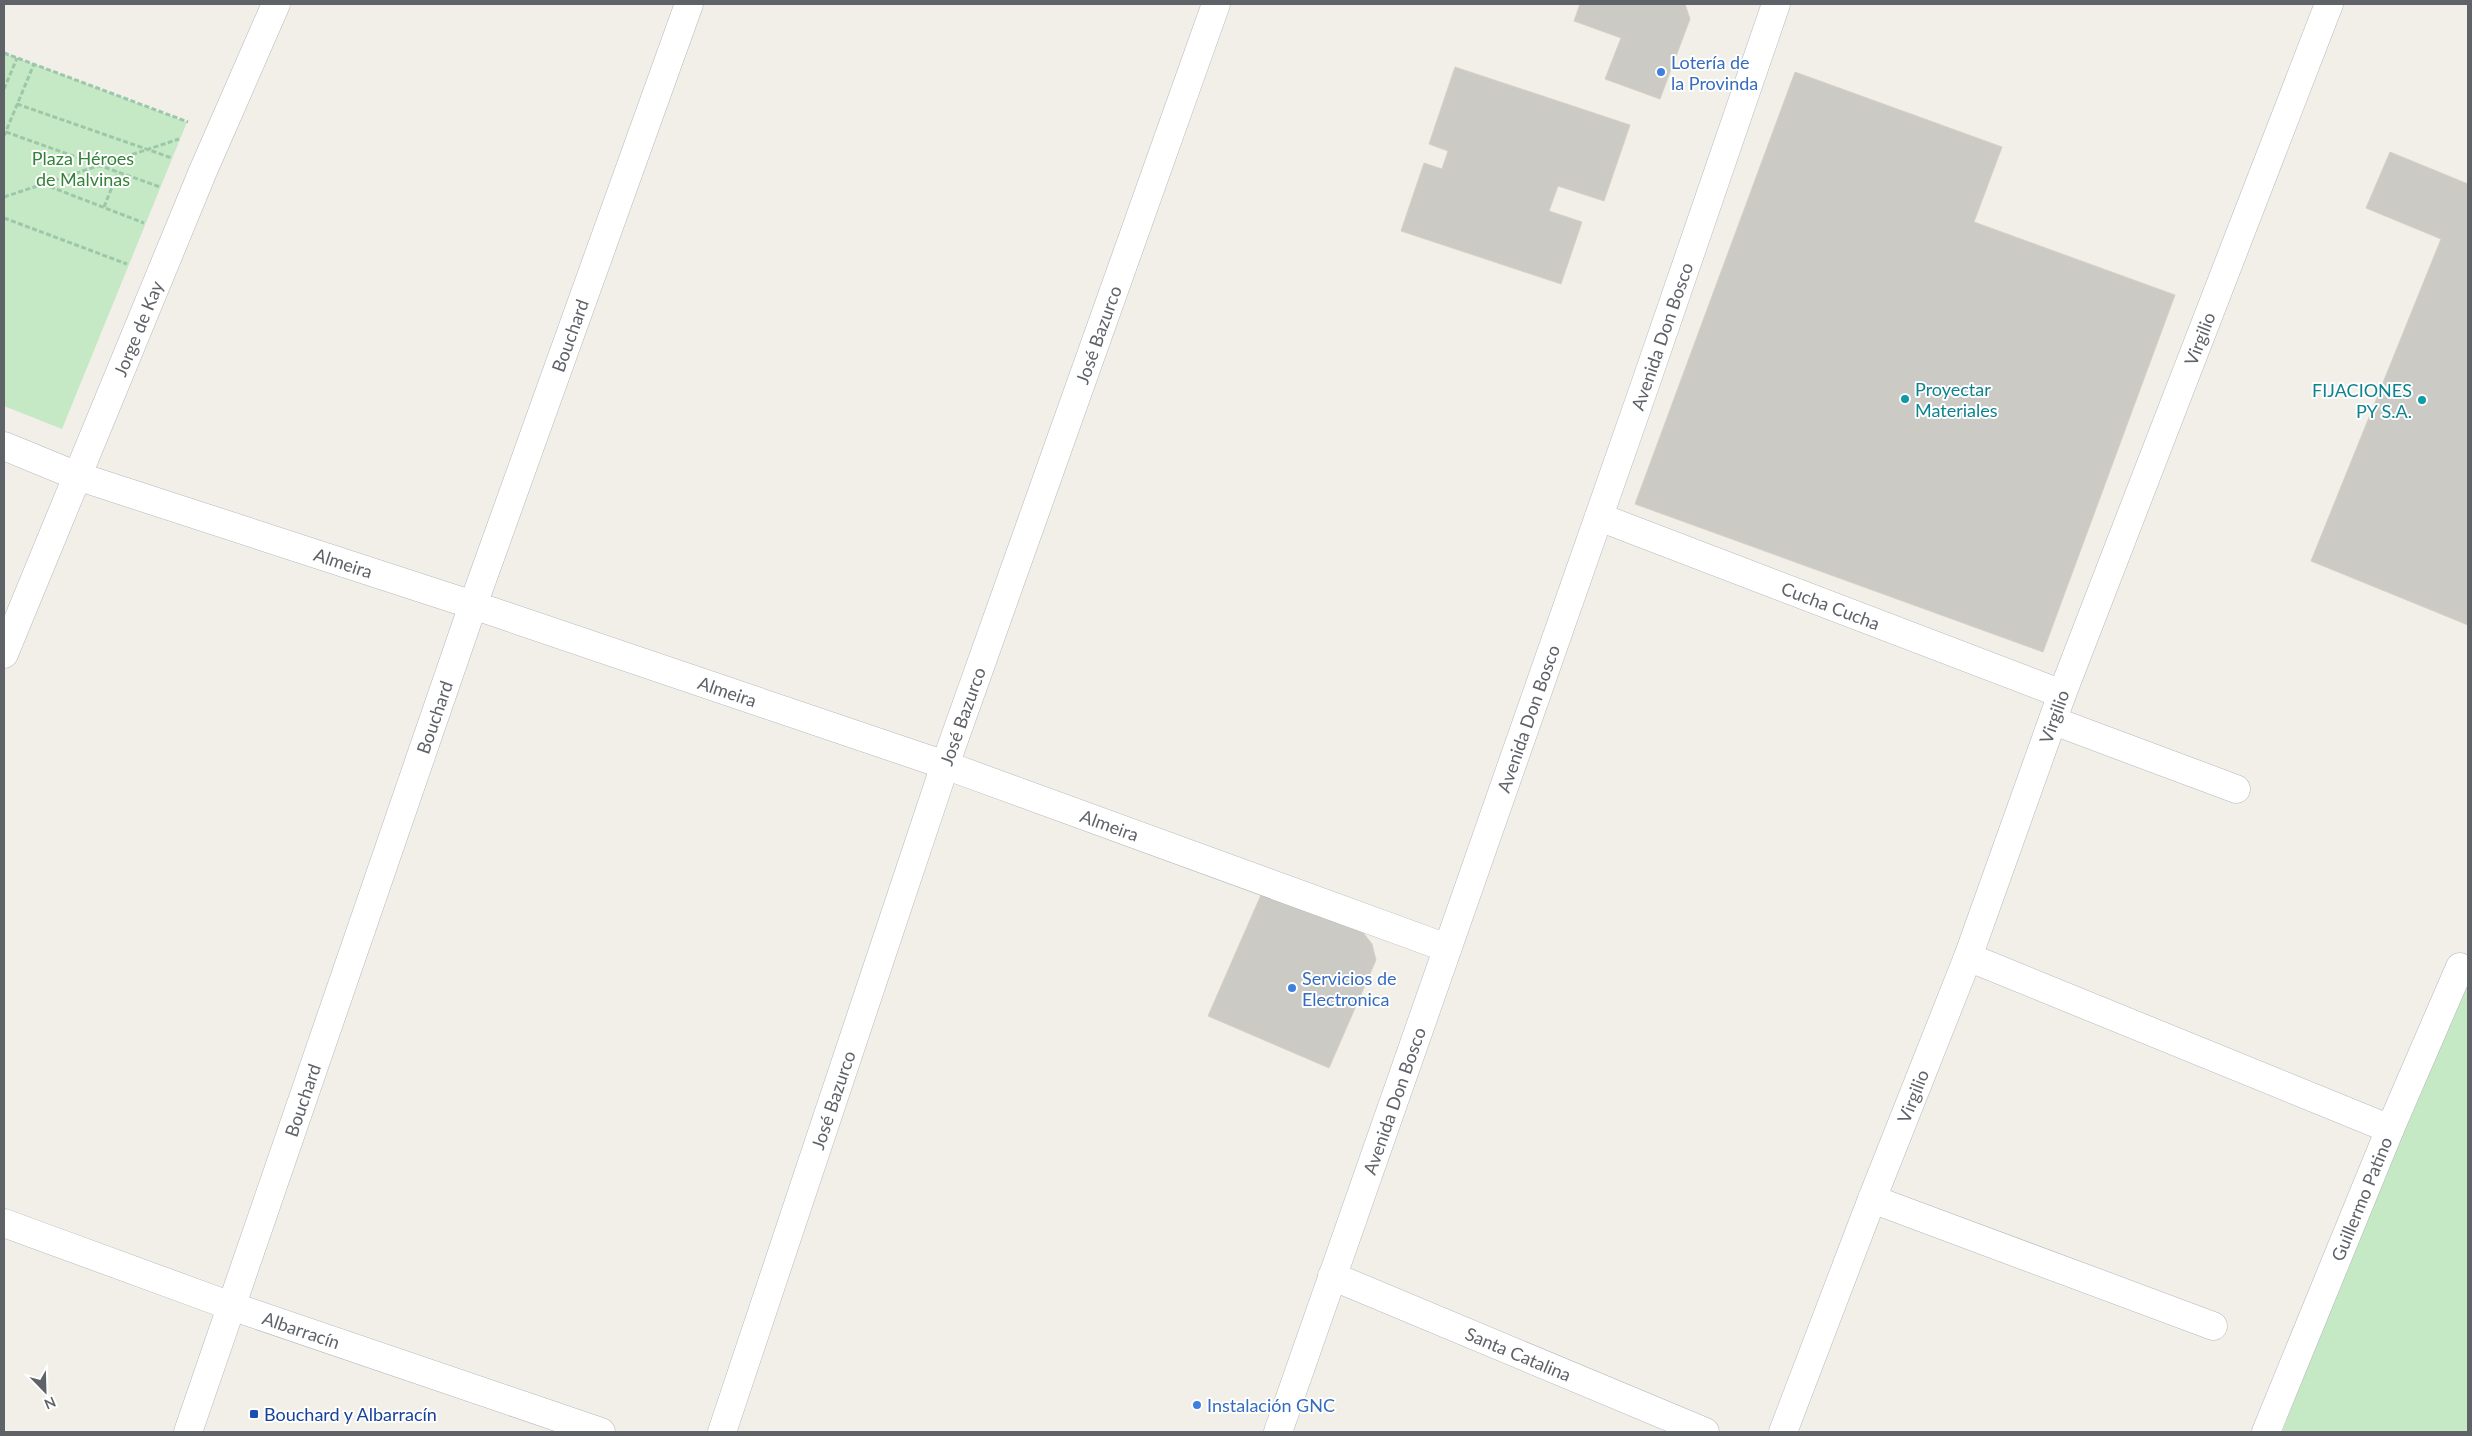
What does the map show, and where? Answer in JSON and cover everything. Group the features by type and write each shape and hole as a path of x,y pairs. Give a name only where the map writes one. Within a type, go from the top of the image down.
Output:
{"street":[{"name":"Jorge de Kay","path":"4,654 193,198 214,132 276,4"},
{"name":"Bouchard","path":"188,1432 473,605 689,4"},
{"name":"José Bazurco","path":"722,1432 945,765 1216,4"},
{"name":"Avenida Don Bosco","path":"1278,1432 1776,4"},
{"name":"Virgilio","path":"1783,1432 1872,1199 1968,957 2062,694 2329,4"},
{"name":"Almeira","path":"4,446 77,476 473,605 945,765 1447,948"},
{"name":"Cucha Cucha","path":"1598,517 2062,694"},
{"path":"2054,720 2236,789"},
{"path":"1968,957 2390,1129"},
{"name":"Guillermo Patino","path":"2266,1432 2390,1129 2460,967"},
{"path":"1872,1199 2212,1326"},
{"name":"Albarracín","path":"4,1223 231,1306 601,1432"},
{"name":"Santa Catalina","path":"1332,1276 1705,1432"}],"path":[{"path":"4,53 214,132"},
{"path":"4,89 17,58"},
{"path":"4,136 34,64"},
{"path":"17,104 149,149 203,171"},
{"path":"6,132 193,198"},
{"path":"4,197 149,149 214,132"},
{"path":"104,207 118,172"},
{"path":"42,184 177,236"},
{"path":"4,218 160,277"}],"green space":[{"name":"Plaza Héroes de Malvinas","path":"4,53 187,122 62,429 4,406"},
{"path":"2468,964 2468,1432 2282,1432"}],"building":[{"path":"1580,4 1685,4 1690,19 1660,99 1605,79 1621,38 1574,21"},
{"path":"1455,67 1630,125 1604,201 1558,186 1549,211 1582,222 1561,284 1401,231 1424,163 1442,169 1448,151 1429,144"},
{"name":"Proyectar Materiales","path":"1795,72 2002,147 1974,222 2175,295 2043,652 1635,504"},
{"name":"FIJACIONES PY S.A.","path":"2390,152 2468,184 2468,625 2311,561 2441,239 2366,208"},
{"name":"Servicios de Electronica","path":"1264,888 1361,930 1372,944 1376,960 1329,1068 1208,1016"}],"place":[{"name":"Lotería de la Provinda","path":"1661,72"},
{"name":"Proyectar Materiales","path":"1905,399"},
{"name":"FIJACIONES PY S.A.","path":"2422,400"},
{"name":"Servicios de Electronica","path":"1292,988"},
{"name":"Instalación GNC","path":"1197,1405"},
{"name":"Bouchard y Albarracín","path":"254,1414"}]}
